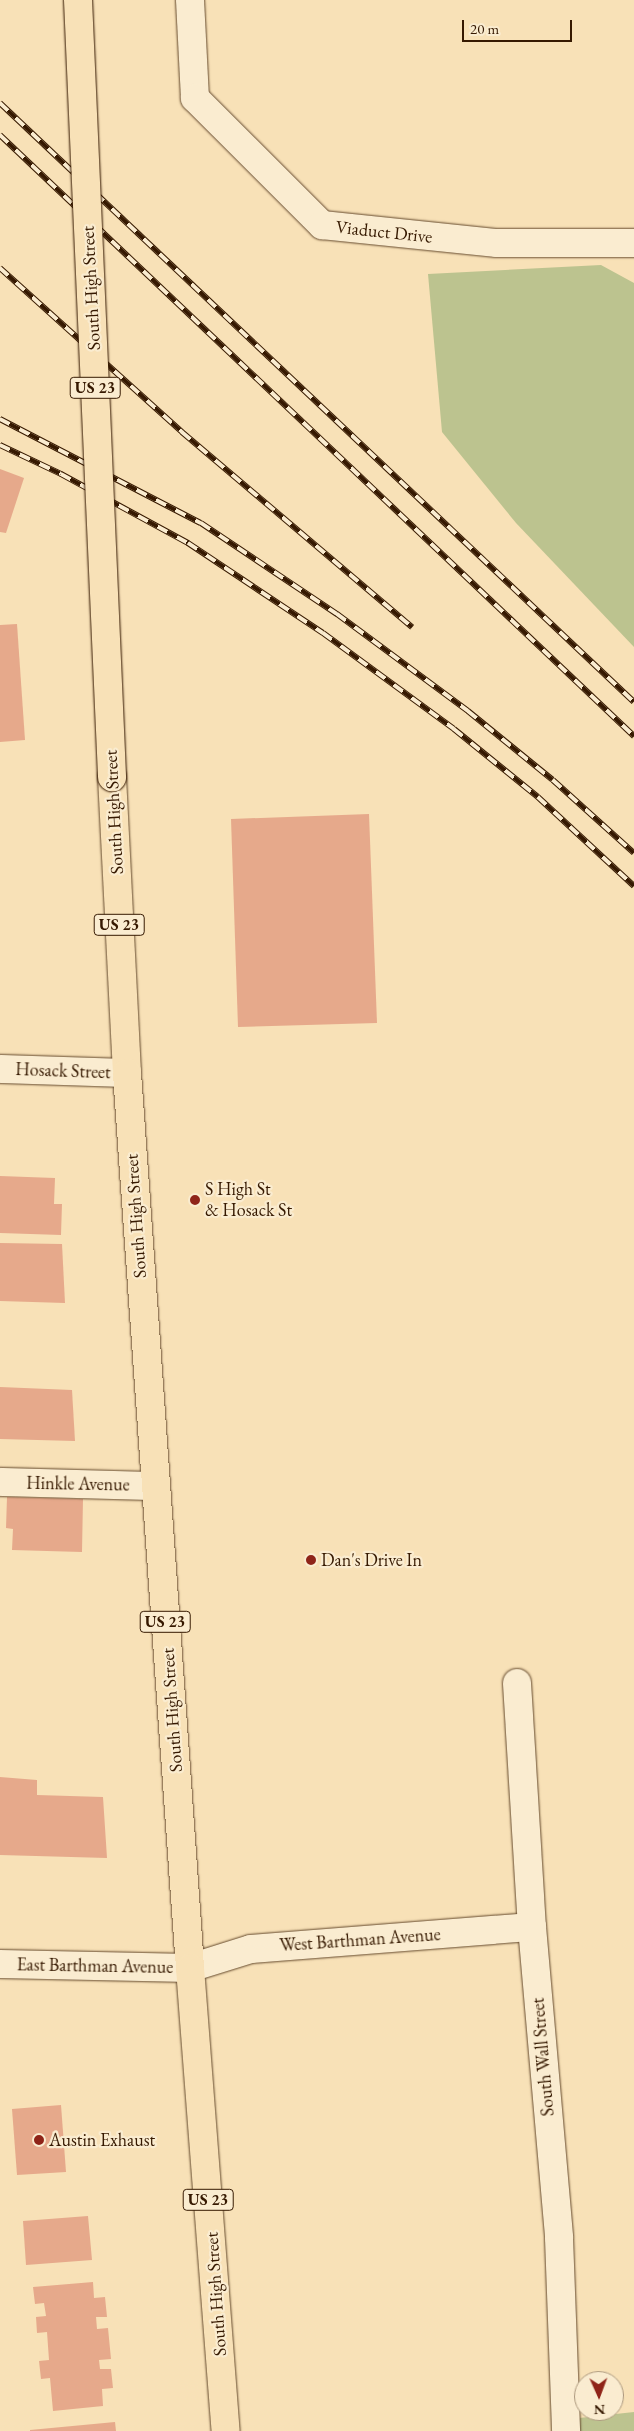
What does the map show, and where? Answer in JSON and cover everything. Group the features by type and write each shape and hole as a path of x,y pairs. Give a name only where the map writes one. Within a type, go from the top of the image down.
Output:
{"main road":[{"name":"South High Street","path":"78,0 126,1074 190,1968 226,2431"}],"street":[{"name":"Viaduct Drive","path":"190,0 195,98 322,226 497,243 634,243"},
{"name":"Hosack Street","path":"0,1069 126,1074"},
{"name":"Hinkle Avenue","path":"0,1482 156,1486"},
{"name":"South Wall Street","path":"517,1683 532,1927 559,2238 566,2431"},
{"name":"West Barthman Avenue","path":"190,1968 251,1949 532,1927"},
{"name":"East Barthman Avenue","path":"0,1964 190,1968"}],"green space":[{"path":"601,265 634,283 634,647 516,523 442,432 428,274"},
{"path":"634,2412 634,2431 571,2431 570,2419 574,2419 574,2421 624,2421 624,2413"}],"building":[{"path":"0,469 24,478 6,533 0,532"},
{"path":"17,624 25,740 0,742 0,625"},
{"path":"369,814 377,1023 238,1027 231,819"},
{"path":"0,1176 55,1178 54,1204 62,1204 61,1235 0,1233"},
{"path":"0,1243 62,1244 65,1303 0,1301"},
{"path":"0,1387 72,1390 75,1441 0,1439"},
{"path":"7,1497 83,1499 82,1552 12,1550 13,1529 6,1528"},
{"path":"0,1777 37,1780 37,1795 103,1797 107,1858 0,1855"},
{"name":"Austin Exhaust","path":"61,2105 66,2172 17,2175 12,2109"},
{"path":"88,2216 92,2260 26,2265 23,2221"},
{"path":"93,2282 94,2298 105,2297 107,2317 96,2317 97,2329 108,2328 111,2359 99,2360 100,2369 111,2369 113,2388 102,2389 103,2406 53,2411 50,2378 41,2379 39,2361 49,2360 47,2332 37,2333 36,2317 46,2316 44,2303 35,2304 33,2287"},
{"path":"115,2422 116,2431 30,2431 30,2430"}],"railway":[{"path":"0,103 634,702"},
{"path":"0,135 634,736"},
{"path":"0,268 182,432 412,627"},
{"path":"0,419 201,523 337,614 468,711 553,780 634,853"},
{"path":"0,445 61,474 188,543 323,633 454,729 538,797 634,886"}],"place":[{"name":"S High St & Hosack St","path":"195,1200"},
{"name":"Dan's Drive In","path":"311,1560"},
{"name":"Austin Exhaust","path":"39,2140"}]}
